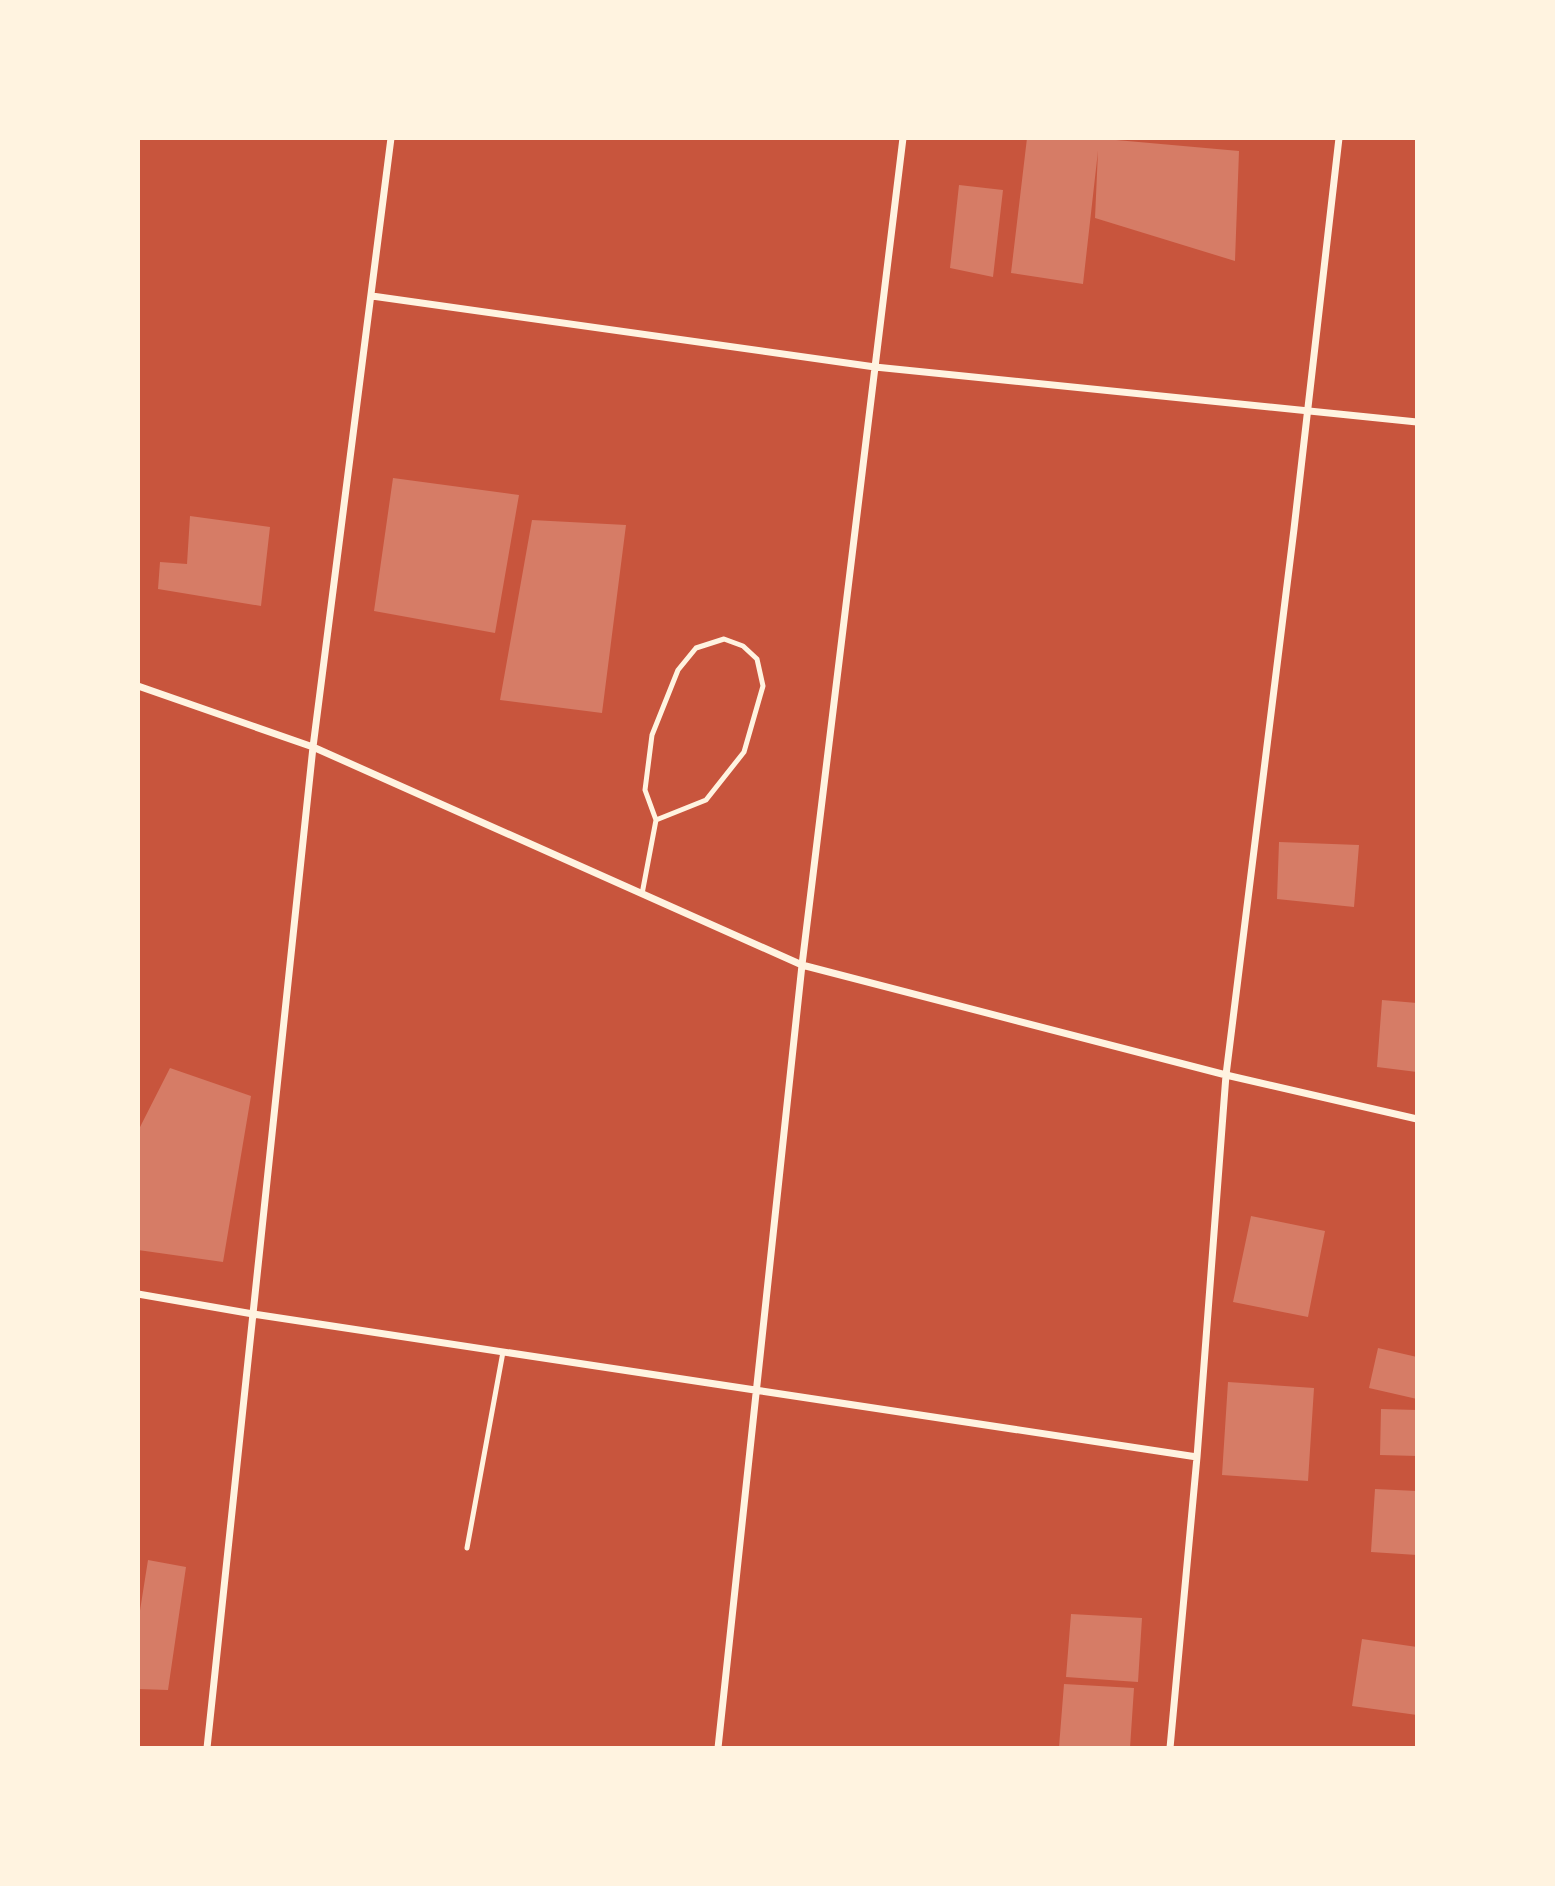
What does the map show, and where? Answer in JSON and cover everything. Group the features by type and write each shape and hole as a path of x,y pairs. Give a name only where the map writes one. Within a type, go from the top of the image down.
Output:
{"street":[{"path":"207,1748 313,747 391,138"},
{"path":"718,1748 802,965 902,138"},
{"path":"1170,1748 1197,1457 1226,1075 1339,138"},
{"path":"372,296 875,367 1417,422"},
{"path":"138,686 313,747 802,965 1226,1075 1417,1119"},
{"path":"138,1294 253,1314 1197,1457"}],"lane":[{"path":"642,894 656,820 645,790 652,735 678,670 696,648 724,639 743,646 757,659 763,686 744,752 706,800 656,820"},
{"path":"467,1548 503,1352"}],"building":[{"path":"1027,138 1094,138 1239,151 1235,261 1095,218 1098,151 1083,284 1011,273"},
{"path":"959,185 1003,190 993,277 950,268"},
{"path":"393,478 519,495 495,633 374,611"},
{"path":"190,516 270,527 261,606 158,589 160,562 187,564"},
{"path":"532,520 626,525 602,713 500,700"},
{"path":"1279,842 1359,845 1354,907 1277,899"},
{"path":"1382,1000 1417,1003 1417,1072 1377,1067"},
{"path":"170,1068 251,1096 223,1262 138,1250 138,1131"},
{"path":"1251,1216 1325,1231 1308,1317 1233,1302"},
{"path":"1378,1348 1417,1357 1417,1399 1369,1388"},
{"path":"1228,1382 1314,1388 1308,1481 1222,1475"},
{"path":"1381,1409 1417,1410 1417,1456 1380,1455"},
{"path":"1375,1489 1417,1491 1417,1555 1371,1552"},
{"path":"148,1560 186,1567 168,1690 138,1689 138,1623"},
{"path":"1071,1614 1142,1618 1138,1682 1066,1677"},
{"path":"1362,1639 1417,1647 1417,1715 1352,1706"},
{"path":"1064,1684 1134,1688 1130,1748 1059,1747"}]}
